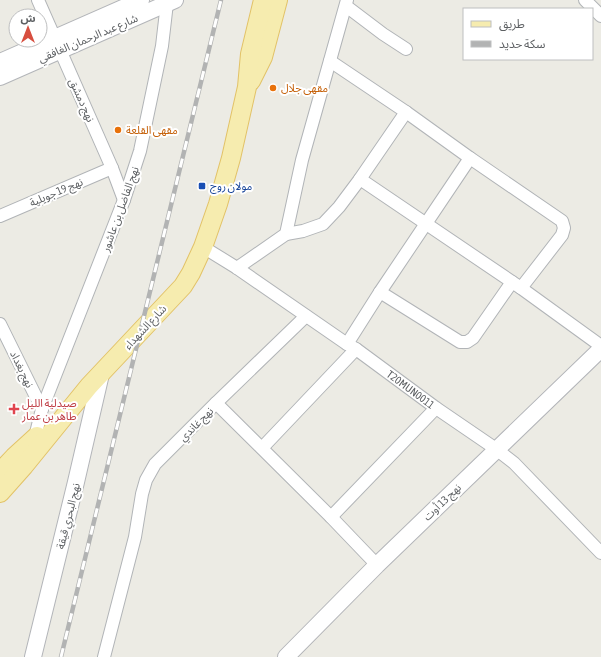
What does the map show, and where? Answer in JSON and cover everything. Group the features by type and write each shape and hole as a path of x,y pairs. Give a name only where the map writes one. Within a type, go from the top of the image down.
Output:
{"main road":[{"name":"شارع عبد الرحمان الغافقي","path":"0,76 141,0"},
{"path":"247,87 250,54 263,0"},
{"path":"247,87 263,57 278,0"},
{"name":"شارع عبد الرحمان الغافقي","path":"0,62 57,44 170,1"},
{"name":"شارع الشهداء","path":"0,493 24,466 78,399 184,286 203,247 218,204 231,158 247,87"},
{"name":"نهج 13 أوت","path":"286,657 377,565 601,349"},
{"name":"نهج البحري قيقة","path":"33,657 101,374"},
{"name":"شارع الشهداء","path":"0,472 14,457 78,399"}],"street":[{"name":"نهج دمشق","path":"38,0 112,168 124,200"},
{"path":"585,0 601,16"},
{"name":"نهج الفاضل بن عاشور","path":"42,409 124,200 140,151 170,1"},
{"path":"286,234 302,160 347,3 383,34 406,49"},
{"path":"330,61 562,221 564,228 562,235 516,285 473,338 467,342 460,342 380,292"},
{"path":"237,268 286,234 303,231 323,224 339,207 360,179 406,112"},
{"path":"262,448 351,347 380,292 470,158"},
{"name":"نهج 19 جويلية","path":"0,216 112,168"},
{"path":"360,179 516,285 601,346"},
{"name":"T20MUN0011","path":"203,247 237,268 496,449 514,463 601,553"},
{"path":"216,403 306,316"},
{"name":"نهج بغداد","path":"0,324 42,409"},
{"name":"نهج غاندي","path":"104,657 135,537 142,494 146,480 155,464 216,403 331,517 377,565"},
{"path":"331,517 436,408"},
{"path":"35,438 42,409"}],"railway":[{"path":"61,657 221,0"}],"place":[{"name":"مقهى جلال","path":"273,88"},
{"name":"مقهى القلعة","path":"118,130"},
{"name":"مولان روج","path":"202,186"},
{"name":"صيدلية الليل طاهر بن عمار","path":"14,409"}]}
